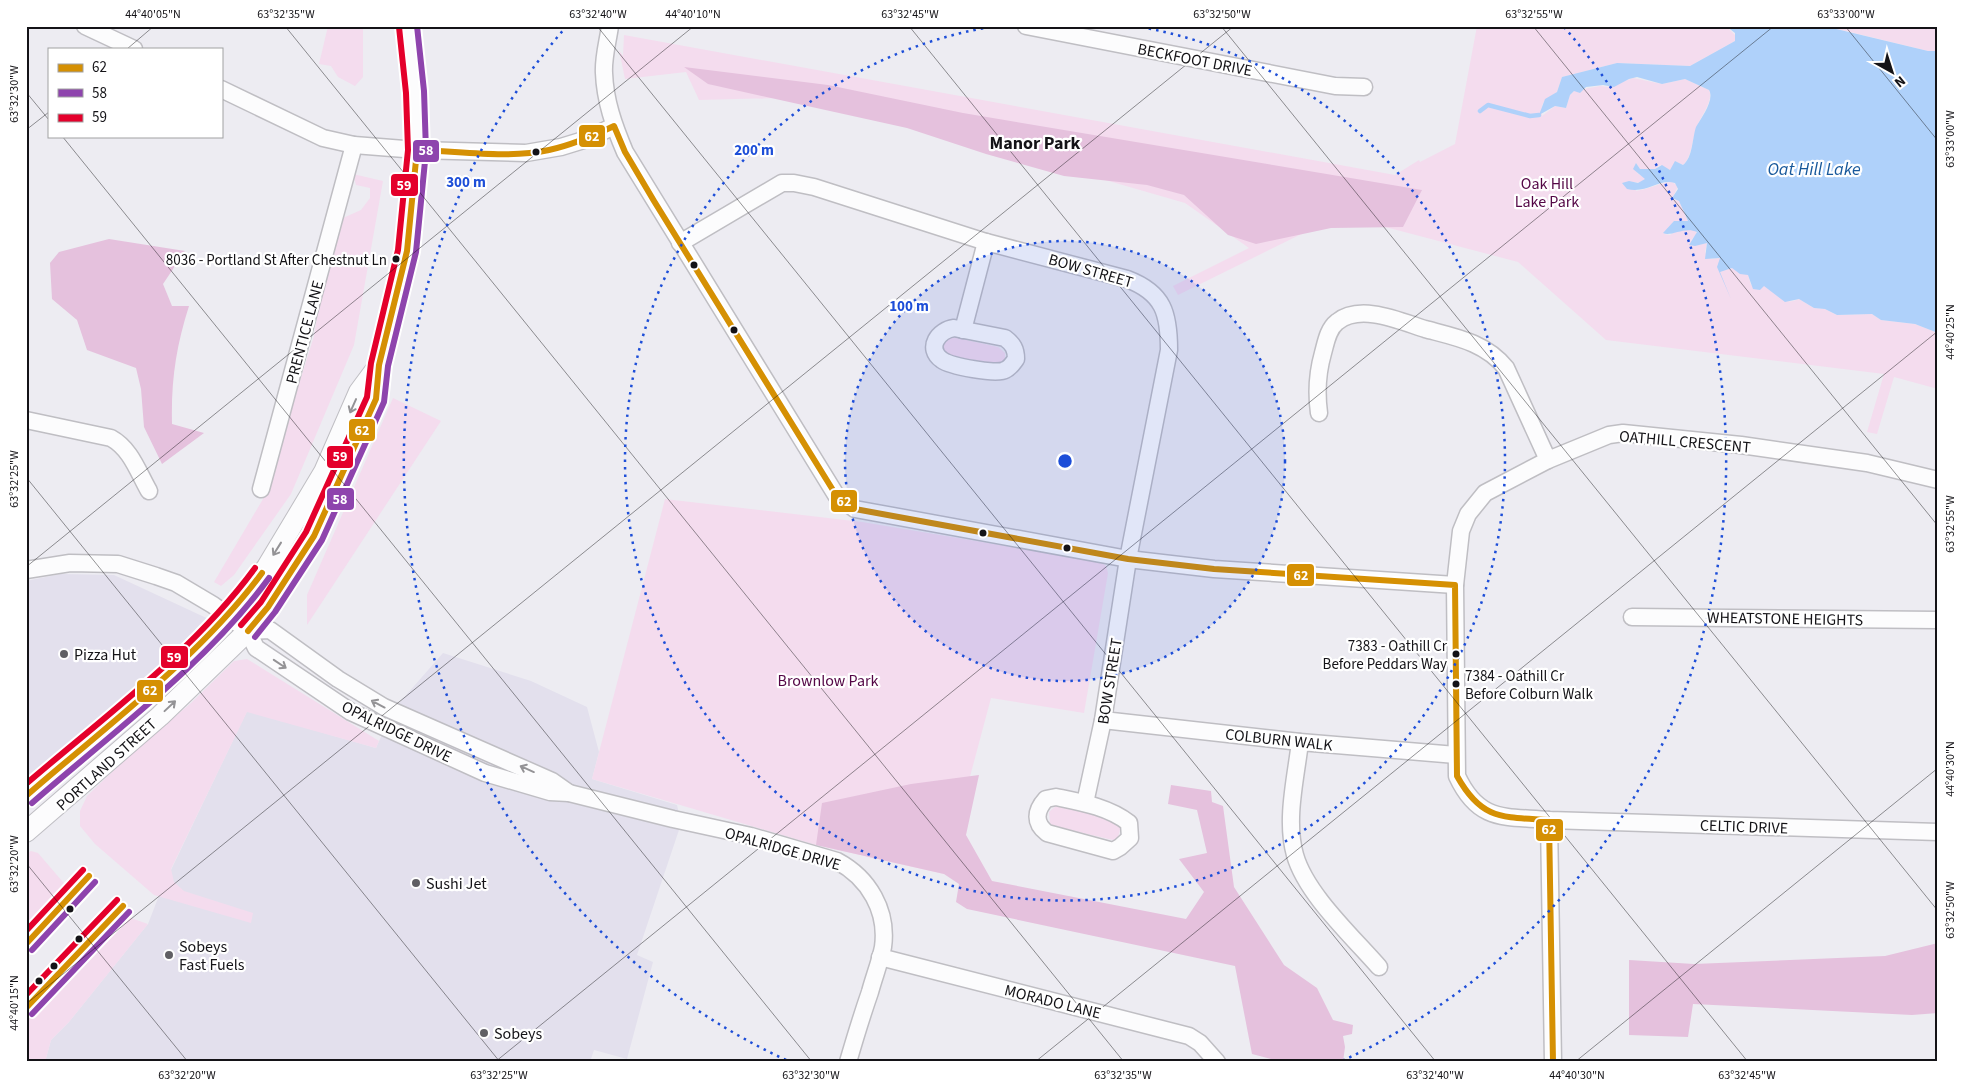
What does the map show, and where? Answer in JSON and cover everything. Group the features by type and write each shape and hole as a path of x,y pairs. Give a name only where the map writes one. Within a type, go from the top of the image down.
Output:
{"main road":[{"name":"PORTLAND STREET","path":"26,832 160,716 238,623 252,588 324,472 359,392 379,365 407,252 416,150 415,92 408,26"},
{"name":"PORTLAND STREET","path":"26,796 198,647 238,623"}],"street":[{"path":"85,26 132,48"},
{"path":"610,26 604,72 607,101 614,126 625,152 836,495 856,509 1128,559 1214,570 1455,585"},
{"name":"BECKFOOT DRIVE","path":"1026,26 1335,86 1364,87"},
{"path":"222,89 323,138 354,144 416,150 526,153 561,147 587,139 614,126"},
{"name":"PRENTICE LANE","path":"260,489 354,144"},
{"name":"BOW STREET","path":"680,243 782,183 794,182 986,242 1107,273 1142,285 1160,300 1167,317 1169,350 1128,559 1103,720 1085,803"},
{"path":"963,330 986,242"},
{"path":"1320,413 1316,391 1318,374 1328,334 1336,322 1347,316 1362,314 1386,318 1472,342 1497,357 1506,368 1548,460"},
{"path":"946,329 963,330 1005,338 1012,343 1016,351 1016,359 1005,371 995,373 942,361 936,353 934,343 938,335 946,329"},
{"path":"26,420 111,438 120,443 127,450 149,491"},
{"name":"OATHILL CRESCENT","path":"1549,820 1487,813 1464,792 1457,776 1455,585 1461,531 1468,514 1485,493 1548,460 1609,435 1633,433 1741,445 1867,463 1938,480"},
{"path":"26,570 70,563 118,564 176,583 197,594 238,623"},
{"name":"WHEATSTONE HEIGHTS","path":"1632,617 1938,620"},
{"name":"OPALRIDGE DRIVE","path":"238,623 256,648 351,712 485,773 550,792 569,792 751,836 837,861 860,877 876,901 883,929 880,957 848,1062"},
{"name":"OPALRIDGE DRIVE","path":"238,623 270,630 338,680 384,707 552,781 569,792"},
{"name":"COLBURN WALK","path":"1103,720 1300,742 1456,755"},
{"path":"1300,742 1292,808 1292,834 1298,863 1307,883 1379,967"},
{"path":"1056,797 1085,803 1129,822 1130,838 1120,848 1113,851 1047,833 1039,827 1036,820 1038,812 1046,799 1056,797"},
{"path":"1549,820 1553,1062"},
{"name":"CELTIC DRIVE","path":"1549,820 1938,832"},
{"name":"MORADO LANE","path":"880,957 1189,1036 1200,1043 1217,1062"}],"shaded area":[{"path":"684,67 828,85 963,113 1422,190 1403,227 1331,228 1256,244 1228,235 1184,195 1147,185 1064,176 986,154 907,128 708,84"},
{"path":"109,239 185,251 163,284 172,306 189,306 175,364 172,393 172,424 204,433 162,464 144,427 141,389 136,368 87,350 77,320 52,299 50,263 59,252"},
{"path":"61,574 114,575 228,628 184,674 26,810 26,581"},
{"path":"443,653 531,681 587,707 599,752 592,779 677,805 681,824 637,955 653,962 627,1059 594,1050 590,1062 45,1062 51,1040 69,1022 148,924 160,893 247,711 376,748 393,710"},
{"path":"979,775 966,835 992,881 1186,919 1204,892 1179,859 1207,853 1197,810 1168,804 1171,785 1211,791 1212,802 1223,806 1234,887 1284,965 1317,988 1333,1020 1353,1025 1352,1034 1343,1036 1345,1047 1343,1062 1282,1062 1252,1054 1235,966 967,909 956,902 959,884 944,874 816,845 822,803 911,784"},
{"path":"1938,943 1938,1013 1912,1015 1693,1004 1688,1037 1629,1035 1629,960 1694,964 1885,956"}],"green space":[{"path":"328,26 363,26 363,77 355,86 338,77 331,66 319,64"},
{"name":"Oak Hill Lake Park","path":"1477,26 1726,26 1736,36 1735,41 1690,66 1617,63 1562,77 1557,92 1543,103 1542,116 1555,106 1566,108 1570,95 1574,91 1600,86 1608,87 1633,78 1662,84 1685,79 1709,90 1709,102 1696,129 1689,156 1683,165 1677,162 1670,170 1660,165 1655,169 1640,169 1636,163 1637,173 1646,179 1641,183 1634,182 1636,191 1672,182 1678,186 1672,199 1679,201 1688,221 1674,221 1664,234 1670,235 1678,230 1695,230 1697,234 1691,240 1698,245 1707,243 1705,252 1711,259 1720,258 1719,271 1732,268 1748,275 1751,285 1768,288 1783,300 1792,301 1799,299 1814,308 1825,309 1837,315 1872,314 1881,320 1915,324 1938,333 1938,389 1894,377 1877,434 1867,432 1884,374 1606,340 1518,262 1340,215 1178,295 1173,286 1249,248 1185,203 817,97 699,100 686,72 625,79 619,50 623,56 624,35 1395,175 1419,160 1420,162 1455,144"},
{"path":"1811,26 1938,26 1938,51 1928,51 1846,31"},
{"path":"353,174 383,181 354,345 291,494 234,575 221,586 214,582 263,499 314,336 319,305 343,218 361,210 370,198 370,188 356,185"},
{"path":"953,337 998,347 1005,353 1005,360 1001,365 990,367 950,358 939,347 944,339"},
{"path":"393,398 441,421 307,625 307,595"},
{"name":"Brownlow Park","path":"665,499 862,522 1101,562 1106,566 1108,573 1084,713 991,698 944,874 816,845 592,779"},
{"path":"247,659 379,741 376,748 247,712 171,869 174,882 184,891 253,913 251,923 154,895 95,844 80,826 80,811 87,796 131,754 191,703 234,661"},
{"path":"1056,806 1105,817 1121,826 1118,838 1113,840 1053,826 1050,823 1049,812"},
{"path":"31,851 38,853 68,888 26,932 26,854"},
{"path":"115,917 128,917 148,924 69,1022 51,1040 45,1062 26,1062 26,1010 103,925"}],"water":[{"name":"Oat Hill Lake","path":"1726,26 1828,27 1928,51 1938,51 1938,333 1915,324 1881,320 1872,314 1837,315 1825,309 1814,308 1799,299 1785,302 1764,286 1760,290 1753,289 1748,275 1740,274 1732,268 1720,272 1731,299 1717,267 1720,258 1705,259 1707,243 1695,246 1689,245 1697,232 1688,230 1670,234 1663,233 1674,221 1688,221 1679,201 1672,198 1678,189 1675,183 1669,182 1634,190 1627,189 1622,183 1629,181 1638,183 1645,179 1633,169 1636,163 1640,169 1655,169 1662,165 1670,170 1675,161 1683,165 1686,162 1689,157 1696,127 1709,104 1709,90 1685,79 1662,84 1637,77 1614,87 1603,85 1586,87 1580,93 1574,91 1570,95 1566,108 1555,106 1539,115 1545,99 1557,92 1562,77 1617,63 1690,66 1735,41 1735,33"}],"waterway":[{"path":"1480,111 1488,105 1530,116 1539,115"}],"transit line":[{"name":"58","path":"255,637 275,612 322,540 384,402 388,366 416,252 426,151 424,91 417,26"},
{"name":"59","path":"241,625 261,602 306,532 367,397 371,363 398,250 408,150 406,93 399,27"},
{"name":"62","path":"248,631 268,607 314,536 376,399 379,365 407,251 417,150 483,154 533,153 566,146 614,126 625,152 654,201 836,495 855,509 1128,559 1214,569 1455,585 1457,776 1475,801 1495,814 1506,817 1549,820 1553,1062"},
{"name":"59","path":"26,784 117,708 176,655 231,598 255,568"},
{"name":"62","path":"26,796 181,662 210,634 262,573"},
{"name":"58","path":"32,803 188,668 217,639 269,578"},
{"name":"59","path":"26,931 83,870"},
{"name":"62","path":"26,944 89,876"},
{"name":"58","path":"32,950 95,882"},
{"name":"59","path":"26,995 117,900"},
{"name":"62","path":"26,1008 123,906"},
{"name":"58","path":"32,1014 129,912"}],"place":[{"name":"8036 - Portland St After Chestnut Ln","path":"396,259"},
{"name":"Pizza Hut","path":"64,654"},
{"name":"7383 - Oathill Cr Before Peddars Way","path":"1456,654"},
{"name":"7384 - Oathill Cr Before Colburn Walk","path":"1456,684"},
{"name":"Sushi Jet","path":"416,883"},
{"name":"Sobeys Fast Fuels","path":"169,955"},
{"name":"Sobeys","path":"484,1033"}],"district":[{"name":"Manor Park","path":"1035,143"}]}
